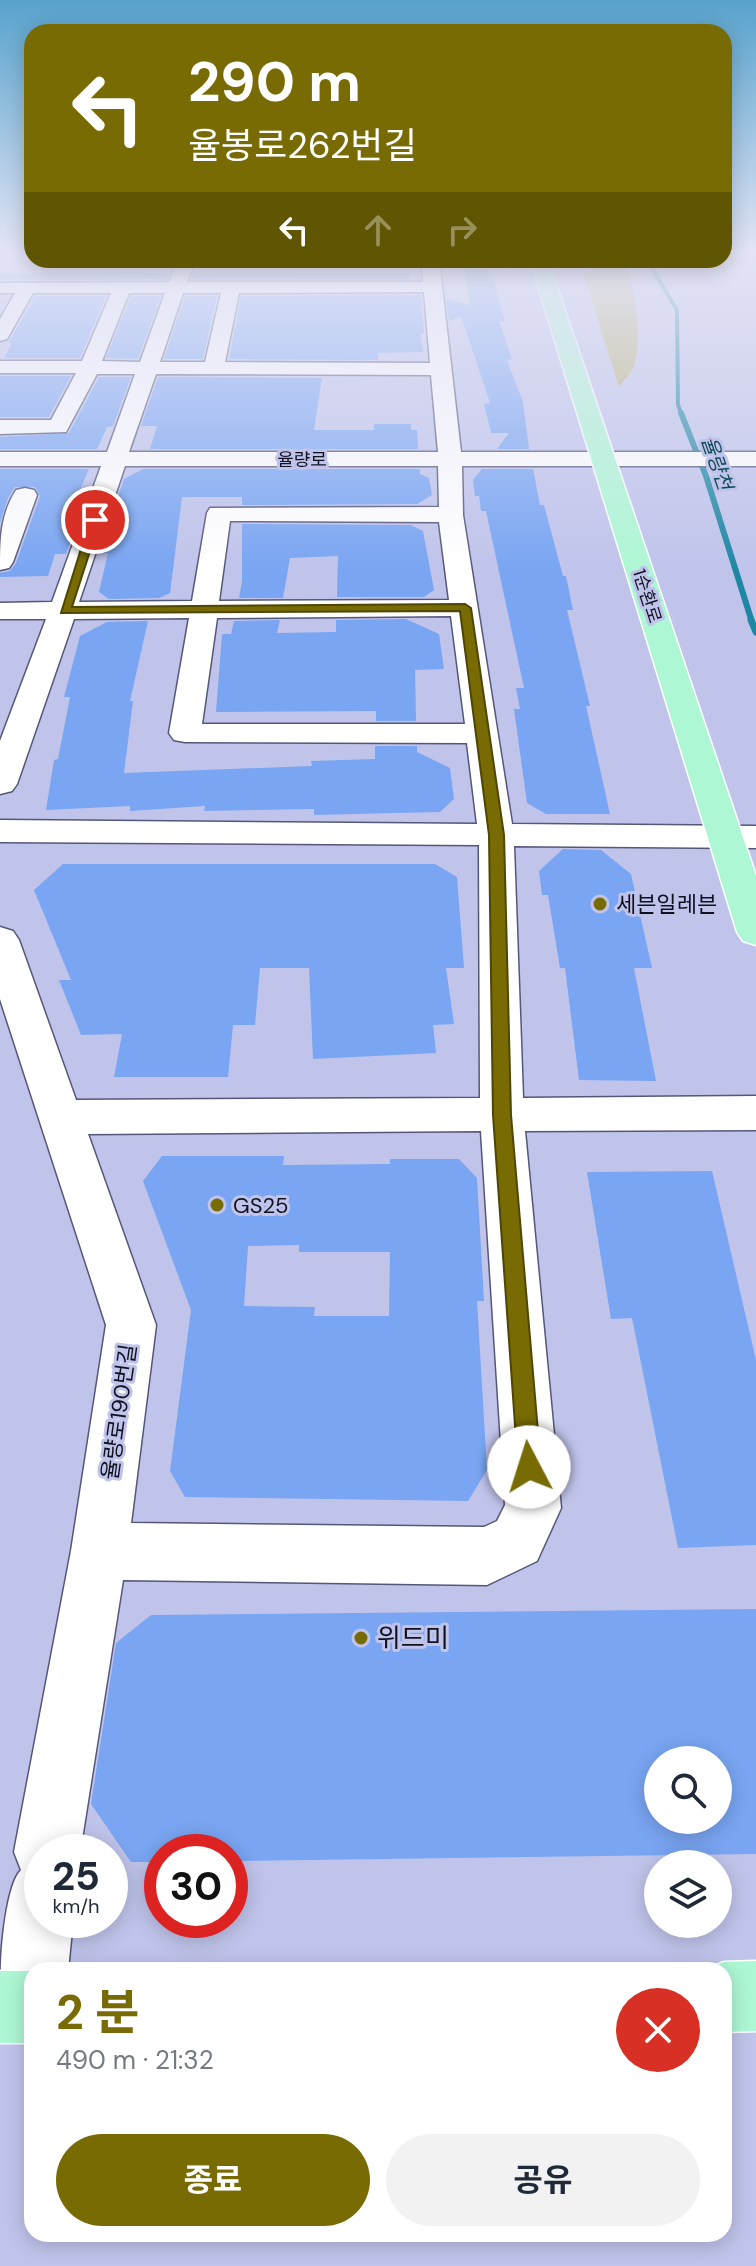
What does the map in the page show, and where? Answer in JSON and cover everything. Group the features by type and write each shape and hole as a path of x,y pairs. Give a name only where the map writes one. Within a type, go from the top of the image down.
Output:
{"main road":[{"name":"1순환로","path":"571,360 604,460 741,837 756,932"},
{"path":"732,1997 756,1996"}],"street":[{"path":"0,427 58,427 93,360"},
{"path":"0,784 65,610 151,360"},
{"path":"214,368 218,360"},
{"path":"99,1551 487,1556 517,1541 533,1508 502,1115 496,835 451,515 450,460 439,360"},
{"path":"0,367 442,369"},
{"name":"율량로","path":"0,459 722,460 753,466"},
{"path":"0,562 25,496"},
{"path":"451,515 219,513 185,733 484,734"},
{"path":"0,611 465,608"},
{"path":"0,831 741,837"},
{"name":"율량로190번길","path":"0,940 131,1325 99,1551 50,1834"},
{"path":"59,1117 756,1113"},
{"path":"30,1962 35,1938"}],"shaded area":[{"path":"610,360 636,360 629,375 619,387"}],"building":[{"path":"476,360 508,360 523,402 529,449 497,449 509,433 491,433 484,404 490,403"},
{"path":"0,376 71,376 49,417 0,417"},
{"path":"99,377 131,377 113,426 107,427 97,449 0,449 0,437 69,433"},
{"path":"158,377 322,378 314,430 374,430 374,424 411,424 411,430 417,430 418,449 150,449 157,426 141,426"},
{"path":"0,469 89,469 76,499 88,494 66,554 55,554 48,576 0,577 0,573 10,571 16,563 40,496 35,487 15,487 0,523"},
{"path":"143,469 420,469 420,474 429,478 432,495 417,504 242,505 242,497 182,497 170,593 159,598 109,599 99,592 108,553 99,553 124,479"},
{"path":"482,469 533,469 540,505 544,505 563,576 566,576 573,610 567,610 590,706 586,706 610,814 546,814 527,803 514,709 520,709 516,688 524,688 486,511 481,511 479,496 475,496 473,480"},
{"path":"242,524 411,525 423,531 434,590 424,597 337,597 338,556 290,558 283,598 239,598"},
{"path":"406,619 439,634 444,669 415,670 416,721 376,721 376,711 216,712 222,634 231,634 234,621 280,620 277,633 336,632 336,620"},
{"path":"148,621 130,701 133,701 124,773 312,766 311,761 375,759 375,746 417,746 417,752 450,768 454,799 440,812 314,815 314,809 204,811 205,806 130,811 130,806 46,810 54,760 58,759 70,697 64,697 80,636 107,622"},
{"path":"563,849 601,850 631,874 652,968 634,968 656,1081 579,1080 565,968 560,968 548,895 542,895 539,871"},
{"path":"63,864 435,864 457,877 464,968 446,968 454,1024 433,1025 436,1053 313,1059 309,968 260,968 255,1025 233,1025 228,1077 114,1077 122,1034 81,1035 59,980 71,980 34,890"},
{"path":"162,1156 284,1156 283,1165 390,1164 390,1159 459,1159 477,1178 484,1301 477,1301 487,1470 468,1501 185,1497 170,1471 191,1310 143,1181","holes":["299,1245 299,1252 390,1252 389,1316 314,1316 315,1307 244,1306 248,1246"]},
{"path":"712,1171 756,1360 756,1545 678,1548 632,1318 611,1319 587,1172"},
{"path":"756,1609 756,1854 732,1854 732,1850 644,1850 644,1855 248,1861 248,1834 144,1834 144,1862 131,1862 128,1858 128,1834 112,1834 91,1804 116,1643 151,1615"}],"waterway":[{"name":"율량천","path":"678,360 678,405 682,415"},
{"name":"율량천","path":"681,413 706,476 752,622"},
{"name":"율량천","path":"751,620 756,632"}],"place":[{"name":"세븐일레븐","path":"600,904"},
{"name":"GS25","path":"217,1205"},
{"name":"위드미","path":"361,1638"}],"route":[{"path":"95,520 65,610 465,608 496,835 502,1115 529,1467"}]}
